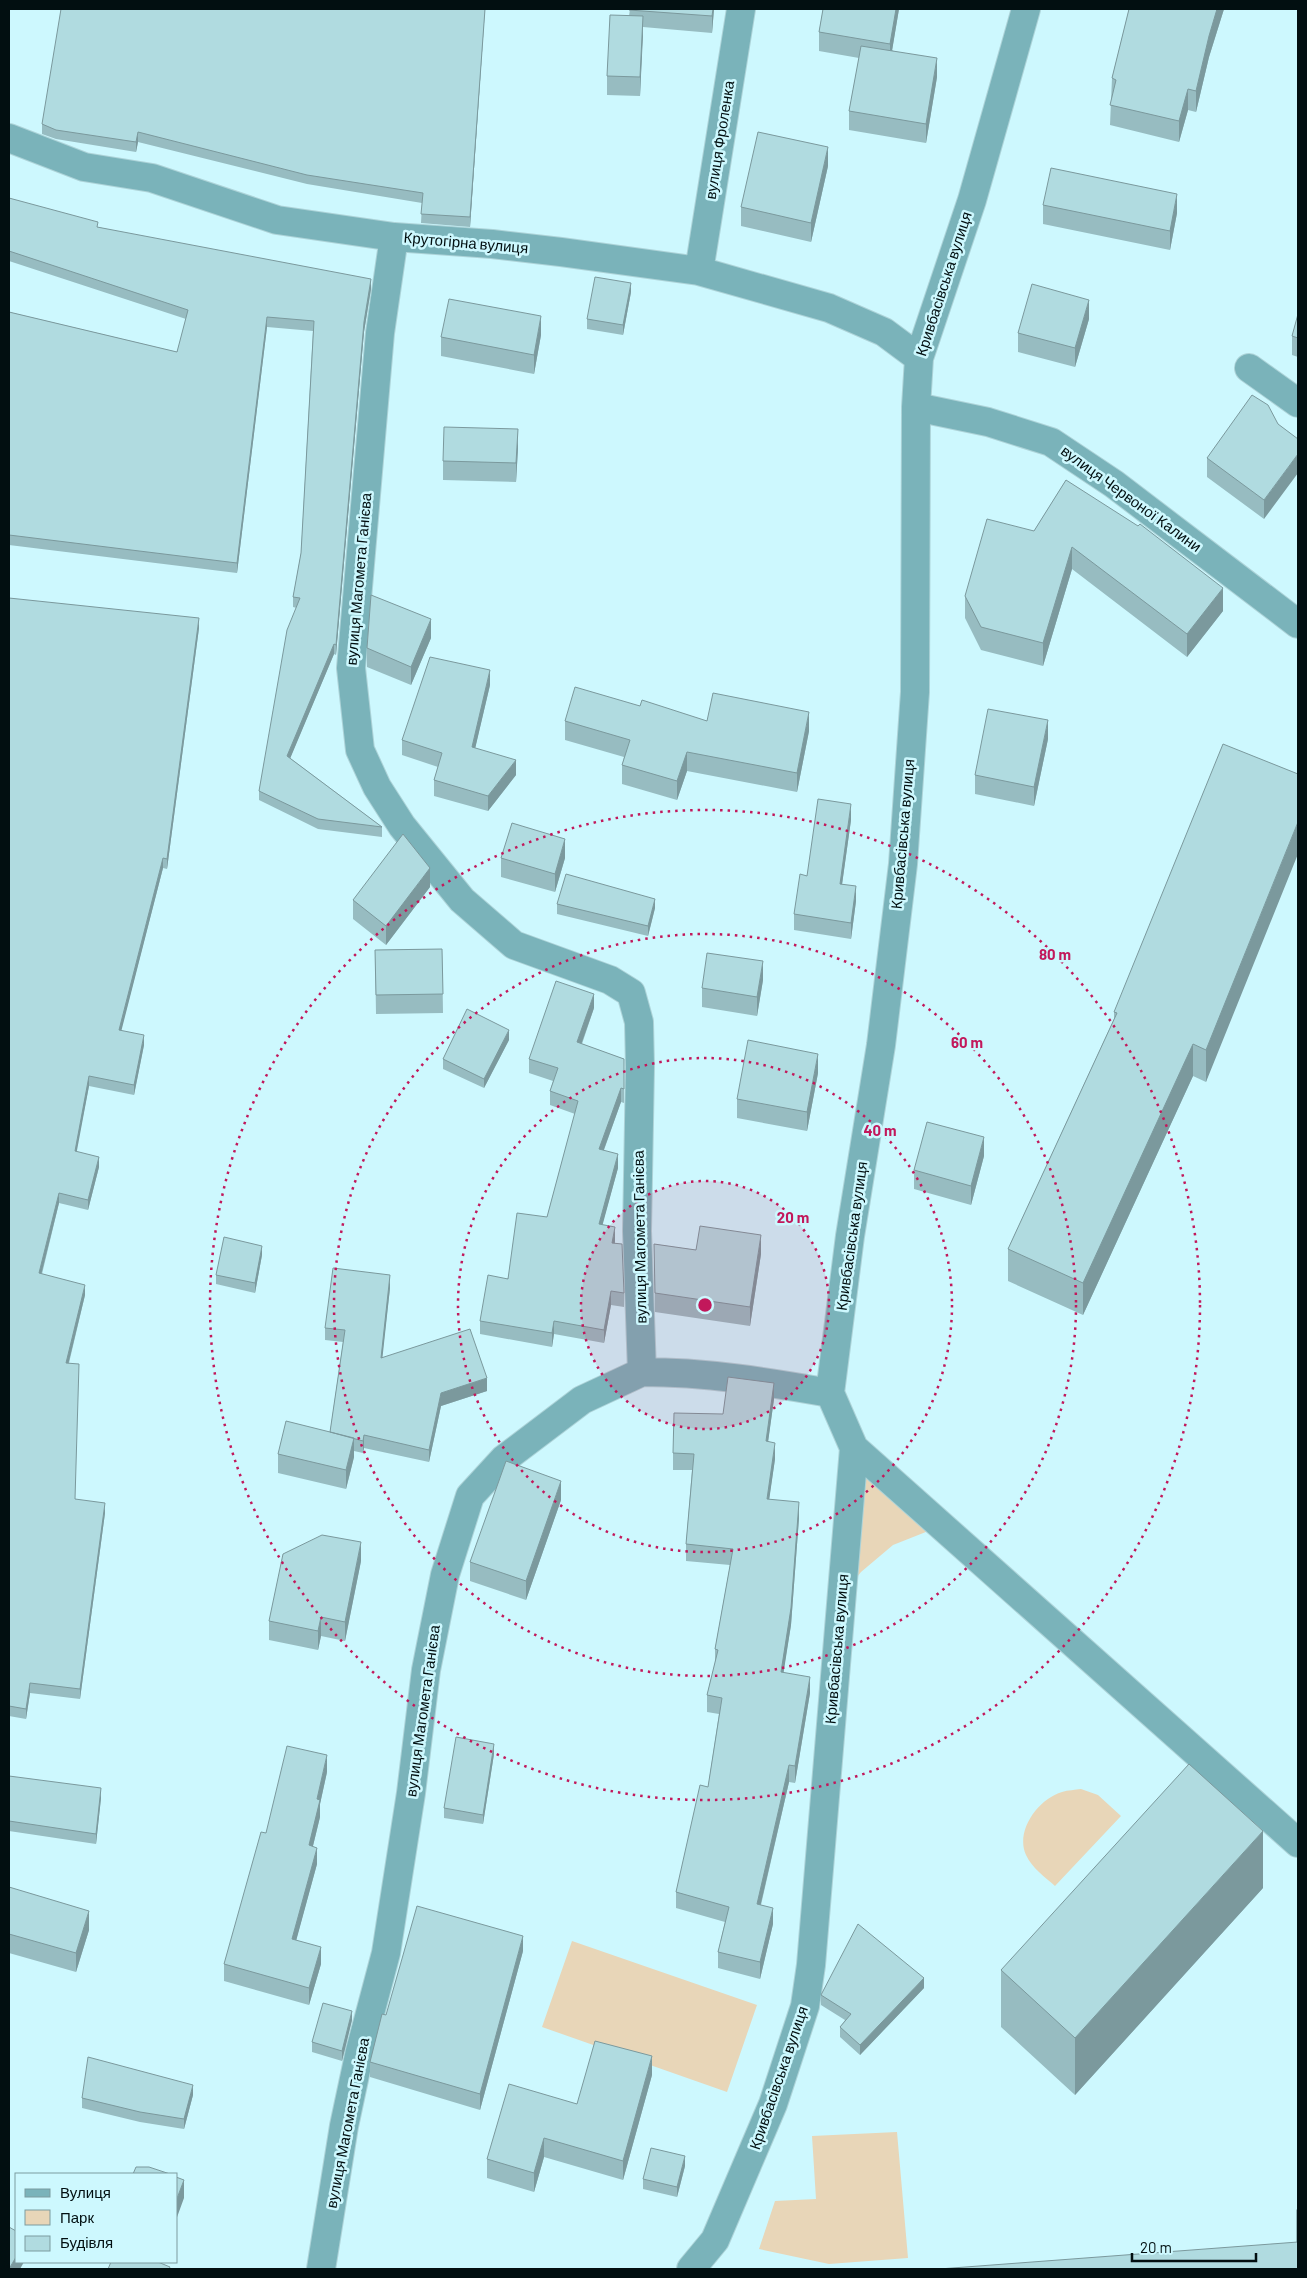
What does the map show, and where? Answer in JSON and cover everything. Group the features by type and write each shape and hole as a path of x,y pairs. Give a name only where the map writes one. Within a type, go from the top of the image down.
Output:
{"street":[{"name":"вулиця Фроленка","path":"699,271 741,9"},
{"name":"Кривбасівська вулиця","path":"691,2269 715,2240 773,2104 806,2006 811,1966 854,1448 830,1393 850,1236 881,1045 902,864 915,692 916,407 919,358 972,200 1026,9"},
{"name":"Крутогірна вулиця","path":"9,138 84,167 152,178 277,220 394,237 551,251 699,271 829,308 884,332 919,358"},
{"name":"вулиця Магомета Ганієва","path":"322,2269 344,2126 360,2051 386,1953 411,1793 426,1670 446,1575 470,1496 504,1459 582,1400 642,1372 637,1231 640,1049 639,1022 631,993 610,980 514,945 462,900 402,826 377,787 360,750 351,668 380,333 394,237"},
{"path":"1249,368 1298,403"},
{"name":"вулиця Червоної Калини","path":"916,407 988,422 1051,442 1114,484 1298,624"},
{"path":"642,1372 679,1372 742,1378 830,1393"},
{"path":"854,1448 1298,1843"}],"green space":[{"path":"854,1448 941,1526 893,1545 861,1572 842,1596"},
{"path":"1081,1789 1098,1795 1121,1816 1055,1886 1039,1872 1026,1855 1023,1846 1026,1826 1037,1809 1045,1801 1062,1792"},
{"path":"572,1941 757,2005 727,2092 542,2027"},
{"path":"897,2132 908,2258 829,2264 759,2249 775,2201 816,2199 812,2136"}],"building":[{"path":"61,9 485,9 470,217 421,214 423,193 307,175 138,132 136,142 56,130 42,124"},
{"path":"630,9 713,9 712,16"},
{"path":"823,9 896,9 890,44 819,32"},
{"path":"1129,9 1217,9 1196,91 1188,89 1179,121 1110,105 1116,80 1112,78"},
{"path":"610,15 643,16 640,77 607,76"},
{"path":"861,46 937,58 926,124 849,111"},
{"path":"758,132 828,147 811,223 741,207"},
{"path":"1051,168 1177,194 1170,231 1043,205"},
{"path":"9,198 98,222 97,227 371,279 364,322 336,645 334,644 287,756 382,827 318,819 259,791 287,630 300,598 293,597 301,553 314,321 267,317 237,563 9,535 9,312 177,352 188,310 9,251"},
{"path":"595,277 631,283 623,325 587,319"},
{"path":"1032,284 1089,300 1075,348 1018,333"},
{"path":"449,299 541,316 534,355 441,337"},
{"path":"1298,314 1298,338 1292,336"},
{"path":"1252,395 1268,405 1278,424 1298,439 1298,454 1264,500 1207,458"},
{"path":"444,427 518,429 516,463 443,461"},
{"path":"1066,480 1138,526 1140,524 1223,588 1187,634 1072,547 1043,643 981,627 965,596 987,519 1034,531"},
{"path":"371,595 431,619 411,667 367,648"},
{"path":"9,598 199,618 167,859 163,858 119,1030 144,1035 134,1085 89,1076 75,1151 99,1157 88,1200 59,1193 39,1273 85,1285 66,1363 79,1364 75,1499 105,1503 80,1689 30,1683 26,1709 9,1706"},
{"path":"430,657 490,670 472,747 516,760 488,796 434,780 442,753 402,740"},
{"path":"575,687 640,706 642,700 707,721 713,693 809,712 797,773 687,752 677,781 622,765 630,740 565,721"},
{"path":"988,709 1048,720 1034,787 975,775"},
{"path":"1223,744 1298,774 1298,822 1206,1050 1193,1044 1083,1283 1008,1249 1117,1013 1114,1012"},
{"path":"818,799 851,804 840,884 856,886 851,923 794,914 800,874 807,876"},
{"path":"512,823 565,839 555,874 501,858"},
{"path":"403,834 430,868 386,926 353,900"},
{"path":"566,874 655,899 648,926 557,904"},
{"path":"442,949 443,994 376,995 375,950"},
{"path":"707,953 763,961 757,997 702,988"},
{"path":"556,981 594,994 577,1042 624,1059 624,1089 621,1088 599,1149 618,1154 599,1224 615,1227 612,1243 622,1244 624,1293 611,1291 604,1330 554,1321 552,1333 480,1321 488,1275 508,1279 517,1213 547,1217 578,1101 550,1091 558,1068 529,1059"},
{"path":"467,1009 509,1030 484,1079 443,1059"},
{"path":"748,1040 818,1054 807,1112 737,1099"},
{"path":"927,1122 984,1137 971,1186 914,1170"},
{"path":"700,1226 761,1235 750,1307 655,1293 654,1244 696,1250"},
{"path":"224,1237 262,1246 255,1283 216,1275"},
{"path":"333,1268 390,1275 381,1358 470,1329 487,1378 441,1393 429,1450 364,1435 363,1441 330,1432 345,1330 325,1328"},
{"path":"728,1377 774,1383 766,1441 775,1443 767,1499 799,1502 791,1608 781,1672 810,1677 795,1766 789,1765 757,1904 773,1908 760,1962 718,1952 729,1907 676,1892 700,1785 708,1787 722,1698 707,1695 718,1650 715,1649 733,1549 686,1544 694,1454 673,1453 674,1413 723,1414"},
{"path":"286,1421 354,1438 346,1470 278,1454"},
{"path":"506,1461 561,1481 526,1581 470,1562"},
{"path":"322,1535 361,1542 345,1622 321,1617 318,1631 269,1621 283,1554"},
{"path":"456,1737 494,1744 483,1815 444,1808"},
{"path":"287,1746 327,1755 317,1799 320,1800 309,1845 317,1848 292,1939 321,1947 309,1988 224,1964 261,1832 266,1833"},
{"path":"1189,1764 1263,1831 1075,2038 1001,1970"},
{"path":"9,1776 101,1788 96,1834 9,1821"},
{"path":"9,1887 89,1911 76,1953 9,1934"},
{"path":"417,1906 523,1936 480,2094 370,2062 382,2014 386,2015"},
{"path":"858,1924 924,1978 860,2045 840,2027 851,2014 821,1995"},
{"path":"323,2003 352,2011 342,2051 312,2042"},
{"path":"595,2041 652,2056 623,2161 544,2138 534,2173 487,2159 509,2084 577,2104"},
{"path":"88,2057 193,2085 184,2119 140,2112 82,2098"},
{"path":"651,2148 685,2156 677,2187 643,2179"},
{"path":"136,2167 149,2167 167,2173 133,2173"},
{"path":"178,2178 184,2180 178,2196"},
{"path":"9,2227 15,2230 15,2259 9,2269"},
{"path":"1298,2242 1298,2269 939,2269"},
{"path":"111,2263 160,2263 170,2267 169,2269 108,2269"}]}
